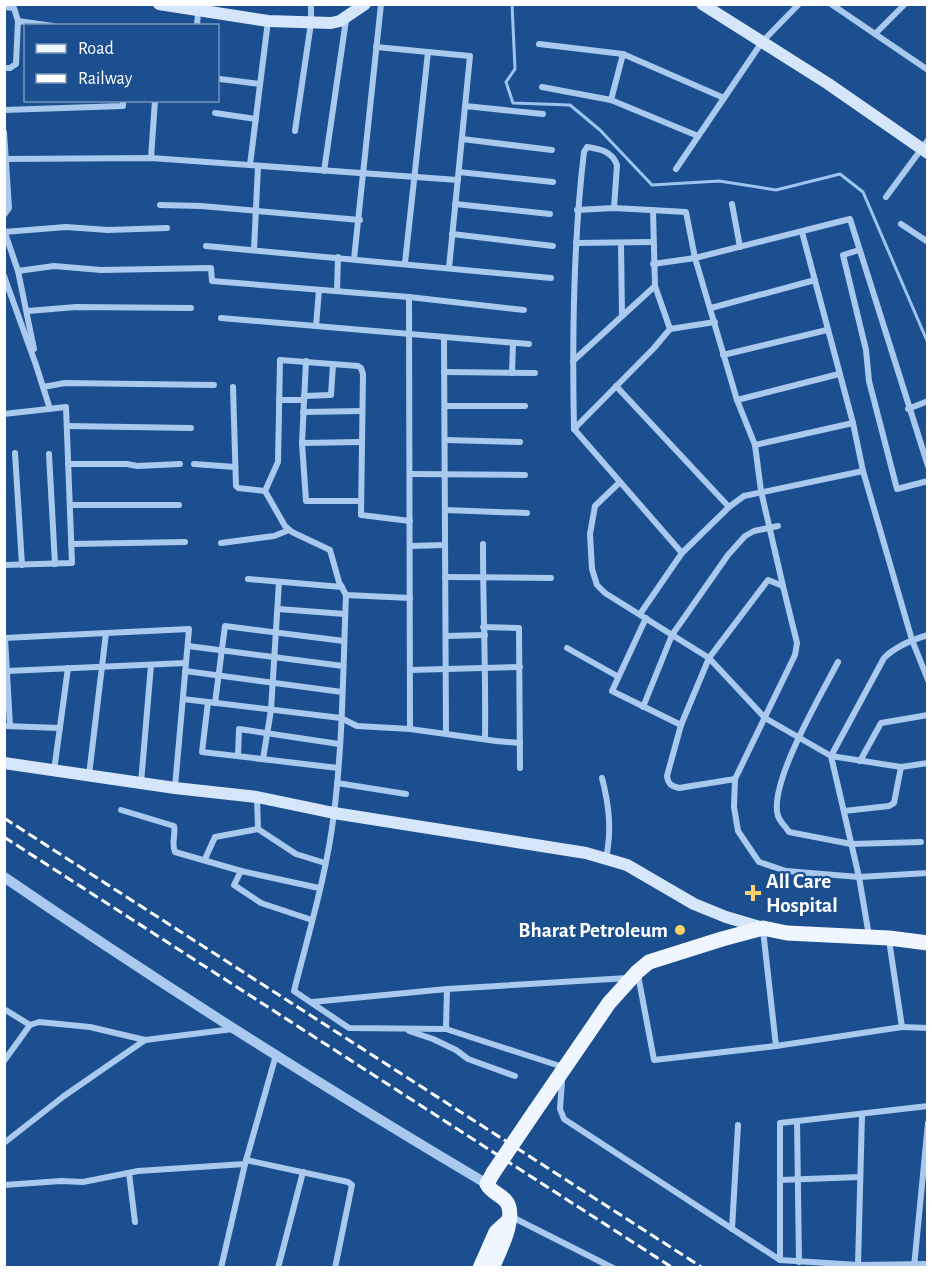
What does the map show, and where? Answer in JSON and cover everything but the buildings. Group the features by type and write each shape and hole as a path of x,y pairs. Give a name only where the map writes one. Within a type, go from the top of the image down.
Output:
{"main road":[{"path":"159,4 268,21 311,23 332,23 365,4"},
{"path":"702,4 925,148"},
{"path":"4,763 175,788 256,797 334,813 586,853 627,865 647,874 694,904 726,917 778,932 868,932 927,935"},
{"path":"492,1268 506,1236 509,1217 505,1200 488,1188 490,1179 563,1067 609,1003 649,962 763,928"},
{"path":"868,932 889,938 927,943"},
{"path":"480,1268 496,1232 509,1217"}],"street":[{"path":"295,131 311,23 310,4"},
{"path":"354,260 381,4"},
{"path":"676,169 762,42 800,4"},
{"path":"831,4 926,67"},
{"path":"875,34 904,4"},
{"path":"4,7 14,8 18,21 14,66 4,68"},
{"path":"197,24 198,11"},
{"path":"324,171 346,17"},
{"path":"18,21 39,24"},
{"path":"254,250 256,119 268,21"},
{"path":"539,44 623,54 724,98"},
{"path":"376,46 470,56 449,268"},
{"path":"405,263 429,52"},
{"path":"16,54 24,54"},
{"path":"611,100 623,54"},
{"path":"220,79 260,84"},
{"path":"542,87 611,100 698,136"},
{"path":"4,110 123,106 123,102"},
{"path":"151,158 155,102"},
{"path":"465,106 543,114"},
{"path":"215,113 256,119"},
{"path":"4,132 9,208 4,215"},
{"path":"462,139 552,150"},
{"path":"614,208 617,165 615,160 603,149 587,147 584,152 577,210 573,361 574,429 682,553"},
{"path":"885,197 925,148"},
{"path":"5,159 151,158 458,180"},
{"path":"459,172 553,182"},
{"path":"455,204 550,214"},
{"path":"732,204 740,247"},
{"path":"160,205 201,206 360,220"},
{"path":"577,210 614,208 686,212 694,258 737,400 755,445 760,492 797,643 795,655 735,779 734,807 738,831 759,862 786,871 859,877 927,873"},
{"path":"653,210 652,242 655,285 670,329"},
{"path":"653,264 694,258 850,219 927,466"},
{"path":"901,224 927,242"},
{"path":"36,365 28,311 5,231 66,227 99,230 167,228"},
{"path":"802,232 826,330 853,423 863,471 912,640 927,678"},
{"path":"452,234 553,246"},
{"path":"576,243 652,242"},
{"path":"621,243 622,316"},
{"path":"206,246 551,278"},
{"path":"859,250 843,255 866,350 870,381 897,489 927,481"},
{"path":"337,291 338,257"},
{"path":"18,271 54,266 101,270 211,268 212,281 409,297 524,310"},
{"path":"4,276 50,409"},
{"path":"711,308 815,280"},
{"path":"573,361 655,285"},
{"path":"316,326 319,290"},
{"path":"409,297 410,729"},
{"path":"28,311 76,307 191,308"},
{"path":"221,318 529,344"},
{"path":"574,429 670,329 715,322"},
{"path":"723,355 826,330"},
{"path":"444,337 446,733"},
{"path":"512,373 513,343"},
{"path":"265,490 278,462 280,360 358,366 363,374 361,515 410,521"},
{"path":"306,361 302,443 306,501 361,501"},
{"path":"279,400 331,395 333,363"},
{"path":"444,372 535,373"},
{"path":"737,400 839,374"},
{"path":"43,387 65,383 214,385"},
{"path":"616,386 729,507"},
{"path":"233,387 236,487 265,490"},
{"path":"908,409 927,401"},
{"path":"4,406 6,414 66,407 72,563 4,565"},
{"path":"445,406 525,406"},
{"path":"303,412 362,411"},
{"path":"755,445 853,423"},
{"path":"67,426 191,428"},
{"path":"445,440 520,442"},
{"path":"302,443 361,442"},
{"path":"15,453 22,565"},
{"path":"49,454 55,564"},
{"path":"68,464 137,466 180,464"},
{"path":"194,464 235,467"},
{"path":"681,725 612,691 643,616 682,553 729,507 744,496 863,471"},
{"path":"410,474 525,476"},
{"path":"620,482 595,506 590,534 592,569 597,585 709,658 765,718 831,756 901,767 927,763"},
{"path":"265,490 290,530 330,550 346,595 334,813 325,863 294,991 349,1029 446,1029 563,1067 560,1109 564,1119 780,1260 858,1265 927,1264"},
{"path":"70,506 178,506"},
{"path":"445,510 527,513"},
{"path":"643,707 672,635 707,583 737,545 753,531 778,526"},
{"path":"221,543 274,536 290,530"},
{"path":"71,544 185,542"},
{"path":"483,544 485,738"},
{"path":"410,546 445,545"},
{"path":"445,577 551,578"},
{"path":"248,579 342,587"},
{"path":"735,779 679,788 672,787 668,783 667,776 681,725 709,658 768,580 783,586"},
{"path":"263,759 271,710 279,582"},
{"path":"346,595 410,598"},
{"path":"278,609 345,614"},
{"path":"338,768 202,752 219,676 225,626 344,641"},
{"path":"483,627 519,628 520,768"},
{"path":"60,728 7,726 5,638 189,629 175,788"},
{"path":"89,776 106,633"},
{"path":"446,636 485,635"},
{"path":"868,932 859,877 831,756 884,658 891,651 927,635"},
{"path":"188,646 343,666"},
{"path":"567,648 617,676"},
{"path":"838,662 799,736 777,795 778,817 789,832 851,844 921,842"},
{"path":"7,671 186,663"},
{"path":"141,783 151,664"},
{"path":"410,670 520,667"},
{"path":"54,771 68,668"},
{"path":"185,671 342,692"},
{"path":"183,699 341,718 357,726 410,729 520,743"},
{"path":"860,761 881,723 927,715"},
{"path":"238,756 239,729 339,744"},
{"path":"843,811 889,806 894,802 901,767"},
{"path":"602,778 610,819 610,840 606,858"},
{"path":"337,783 405,794"},
{"path":"256,797 258,830"},
{"path":"121,810 174,826 176,832 173,848 175,852 241,871 319,888"},
{"path":"205,859 215,837 258,830 296,854 325,863"},
{"path":"241,871 234,885 261,903 312,920"},
{"path":"4,877 131,964 276,1054 343,1099 490,1179"},
{"path":"763,928 776,1046"},
{"path":"889,938 902,1027"},
{"path":"311,1002 634,975 654,1060 776,1046 902,1027 927,1028"},
{"path":"446,1029 447,989"},
{"path":"4,1009 30,1025"},
{"path":"4,1061 30,1025 39,1022 90,1027 145,1040 233,1029"},
{"path":"403,1029 433,1039 456,1050 468,1059 515,1076"},
{"path":"4,1143 63,1096 145,1040"},
{"path":"221,1268 246,1162 276,1054"},
{"path":"780,1260 780,1123 927,1107"},
{"path":"858,1265 862,1115"},
{"path":"797,1121 799,1262"},
{"path":"914,1265 924,1192 927,1123"},
{"path":"732,1229 738,1125"},
{"path":"4,1185 61,1181 83,1182 129,1173 246,1162 348,1182 352,1185 336,1268"},
{"path":"278,1268 303,1172"},
{"path":"129,1173 135,1222"},
{"path":"780,1180 860,1177"},
{"path":"509,1217 614,1268"}],"waterway":[{"path":"512,4 515,69 506,82 513,103 570,105 600,130 652,185 719,181 776,190 840,174 863,192 928,343"}],"railway":[{"path":"4,818 703,1268"},
{"path":"4,837 673,1268"}],"place":[{"name":"All Care Hospital","path":"753,893"},
{"name":"Bharat Petroleum","path":"680,930"}]}
